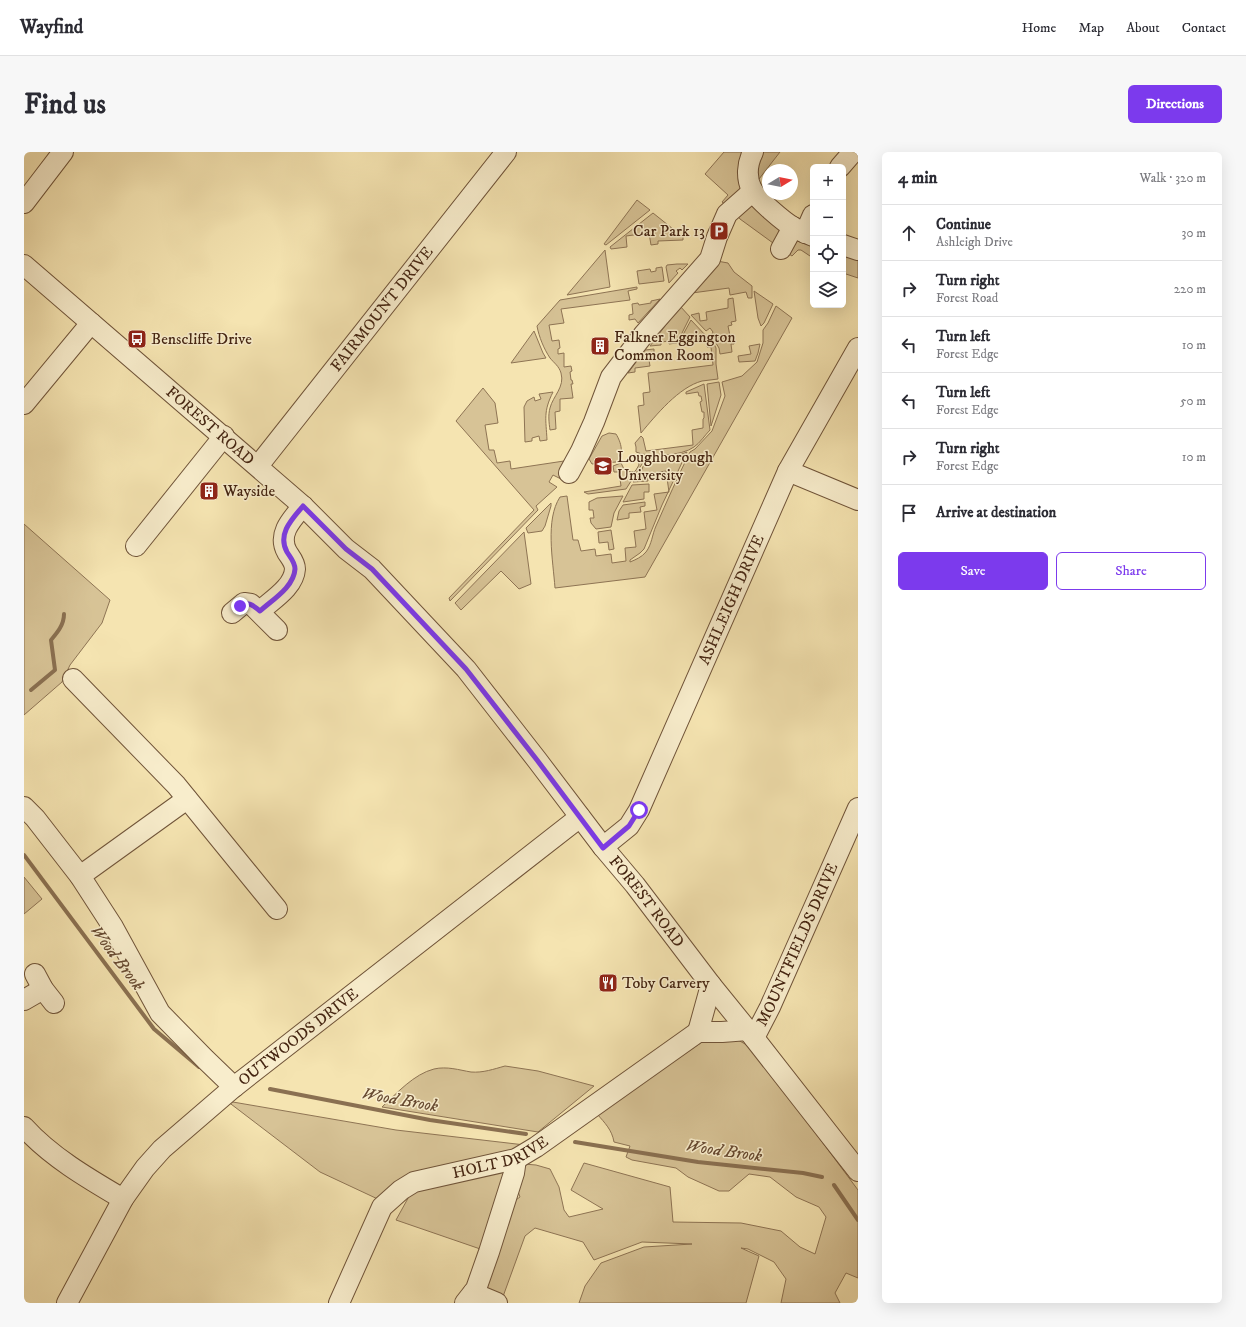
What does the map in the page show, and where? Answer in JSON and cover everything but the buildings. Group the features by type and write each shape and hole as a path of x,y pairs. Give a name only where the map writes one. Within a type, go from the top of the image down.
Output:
{"street":[{"path":"24,202 63,152"},
{"name":"FAIRMOUNT DRIVE","path":"258,466 506,152"},
{"path":"753,152 748,161 748,176 752,191 771,209 806,228 781,249"},
{"path":"843,164 853,152"},
{"path":"568,473 594,422 611,377 644,334 710,259 717,237 727,214 752,191"},
{"path":"846,246 858,250"},
{"name":"FOREST ROAD","path":"24,266 224,436 303,506 346,549 372,569 466,669 603,848 636,885 711,985 858,1171"},
{"path":"24,404 91,324"},
{"name":"ASHLEIGH DRIVE","path":"603,848 629,826 639,810 788,471 858,348"},
{"path":"136,546 224,436"},
{"path":"788,471 858,500"},
{"path":"260,611 288,585 292,579 295,568 293,560 284,546 285,531 289,523 303,506"},
{"path":"232,613 240,606 247,603 251,604 260,611 277,630"},
{"path":"84,684 176,784 277,901"},
{"path":"80,876 188,799"},
{"path":"24,807 80,876 113,927 160,1013 234,1086"},
{"name":"MOUNTFIELDS DRIVE","path":"751,1034 770,1007 858,808"},
{"name":"OUTWOODS DRIVE","path":"67,1303 123,1199 145,1168 162,1149 234,1086 580,817"},
{"path":"711,985 698,1032 751,1034"},
{"path":"24,1000 44,989"},
{"name":"HOLT DRIVE","path":"338,1303 382,1207 401,1190 414,1182 516,1159 536,1147 698,1032"},
{"path":"24,1127 88,1178 123,1199"},
{"path":"497,1303 469,1298 476,1289 489,1252 514,1173 516,1159"}],"shaded area":[{"path":"724,152 746,152 741,190 727,206 722,202 728,195 705,174"},
{"path":"763,152 780,152 771,164 762,164 762,175 759,179 758,165"},
{"path":"637,200 650,210 606,245 604,244"},
{"path":"755,204 782,227 773,243 740,219 736,214"},
{"path":"653,213 683,237 683,240 658,241 658,244 651,245 649,233 626,236 627,247 611,249 610,247"},
{"path":"794,236 810,239 810,256 801,250 798,250 792,256 783,250"},
{"path":"605,250 610,287 567,295"},
{"path":"846,250 858,253 858,278 846,274"},
{"path":"717,261 728,263 734,272 752,286 752,298 748,298 746,292 730,295 729,288 692,293"},
{"path":"688,264 682,270 680,268 676,271 678,273 669,283 666,267 667,265"},
{"path":"662,267 664,281 639,284 637,271 650,269 651,272 656,271 656,268"},
{"path":"637,287 637,289 628,291 630,300 561,309 564,323 549,325 552,341 559,340 560,348 558,349 558,354 564,353 564,367 571,366 572,371 570,372 573,384 571,384 573,398 560,399 560,411 555,412 556,429 550,430 549,411 560,387 562,378 559,368 550,358 544,347 537,326 560,300"},
{"path":"754,291 773,304 761,326 758,318"},
{"path":"733,298 736,321 731,322 732,325 728,326 730,336 714,338 711,336 713,332 710,328 706,331 691,315 699,313 700,321 707,320 706,312 728,308 728,299"},
{"path":"660,299 638,323 635,319 629,320 629,315 633,314 632,304 638,303 639,305 651,303 651,301"},
{"path":"680,306 690,317 677,343 669,344 669,341 661,342 661,345 650,346"},
{"path":"776,306 792,318 645,577 555,588 551,529 555,506 560,497 567,496 573,540 578,540 581,551 595,549 596,556 611,554 612,563 626,561 625,548 636,547 634,531 646,529 644,512 657,510 654,494 668,492 644,549 630,560 630,562 643,555 648,549 656,526 690,452 695,449 712,431 725,396 722,382 742,376 757,362 763,343 763,330"},
{"path":"691,320 708,338 679,342"},
{"path":"534,331 546,358 511,363"},
{"path":"730,338 731,341 734,340 734,344 731,344 732,352 720,354 719,348 714,340"},
{"path":"712,340 716,348 718,379 702,381 685,389 668,402 641,433 638,406 644,405 643,393 650,392 648,373 713,365 711,347 707,347 706,341"},
{"path":"760,344 755,361 739,362 738,356 751,354 749,346"},
{"path":"654,349 654,353 648,354 650,366 635,368 635,372 628,373 645,350"},
{"path":"719,382 721,395 711,426 707,384"},
{"path":"704,384 710,430 694,447 682,452 665,455 649,455 636,452 635,443 641,436 643,438 646,451 693,445 692,430 703,428 704,412 702,412 700,402 702,401 701,396 699,396 698,392 686,394 686,392"},
{"path":"483,388 495,403 498,423 485,425 489,450 494,450 497,463 510,461 511,469 564,461 567,466 561,479 553,475 549,482 557,487 536,506 538,510 450,601 449,598 534,510 456,421"},
{"path":"553,392 546,410 547,440 540,441 539,436 532,438 532,441 525,442 524,407 527,401 534,397 535,401 541,399 539,394"},
{"path":"609,433 616,434 619,441 621,452 619,459 616,462 592,464 589,459 602,436"},
{"path":"687,452 669,491 666,471 647,474 648,481 633,482 640,474 647,457 674,457"},
{"path":"638,456 643,458 642,464 626,489 588,494 584,492 621,486 619,472 614,472 613,466 621,463 625,471 634,472 639,465 637,458"},
{"path":"649,484 649,492 644,492 644,499 623,502 632,485"},
{"path":"623,496 614,513 611,527 596,529 591,523 590,518 594,518 593,510 589,510 589,502 597,498"},
{"path":"645,502 645,506 640,507 641,512 629,513 629,518 617,520 619,511 623,505"},
{"path":"551,503 545,526 542,531 528,533 526,528"},
{"path":"24,524 110,600 102,623 70,665 62,682 24,715"},
{"path":"611,530 614,549 609,550 608,542 599,543 598,532"},
{"path":"524,532 531,584 519,589 501,571 461,610 455,603"},
{"path":"24,877 42,899 24,914"},
{"path":"705,1040 738,1040 752,1048 858,1190 858,1278 846,1273 835,1293 840,1303 781,1303 786,1279 774,1262 748,1249 741,1248 759,1256 746,1303 579,1303 585,1286 601,1263 644,1247 692,1244 642,1242 594,1260 583,1242 535,1228 525,1236 501,1302 476,1289 489,1252 396,1220 412,1191 517,1162 513,1202 520,1197 516,1186 524,1164 536,1165 550,1169 559,1187 564,1210 569,1217 603,1209 571,1190 584,1163 670,1187 673,1222 741,1223 781,1231 800,1247 815,1254 826,1217 819,1207 796,1197 770,1177 749,1174 729,1191 719,1191 688,1177 676,1168 632,1160 626,1157 630,1146 614,1142 610,1130 597,1114"},
{"path":"505,1066 538,1071 594,1086 538,1132 382,1107 400,1090 427,1071 439,1068 448,1068 480,1072"},
{"path":"227,1101 396,1130 525,1145 382,1201 320,1172"}],"waterway":[{"path":"31,690 55,670 51,640 58,632 64,618 64,614"},
{"name":"Wood Brook","path":"24,855 154,1029 199,1067"},
{"name":"Wood Brook","path":"270,1089 430,1120 526,1134"},
{"name":"Wood Brook","path":"575,1142 698,1162 803,1173 822,1177"},
{"name":"Wood Brook","path":"834,1185 858,1220"}],"place":[{"name":"Car Park 13","path":"719,231"},
{"name":"Benscliffe Drive","path":"137,339"},
{"name":"Falkner Eggington Common Room","path":"600,346"},
{"name":"Loughborough University","path":"603,466"},
{"name":"Wayside","path":"209,491"},
{"name":"Toby Carvery","path":"608,983"}],"route":[{"path":"240,606 244,603 251,604 260,611 288,585 292,579 295,568 293,560 284,546 285,531 289,523 303,506 346,549 372,569 466,669 603,848 629,826 639,810"}]}
